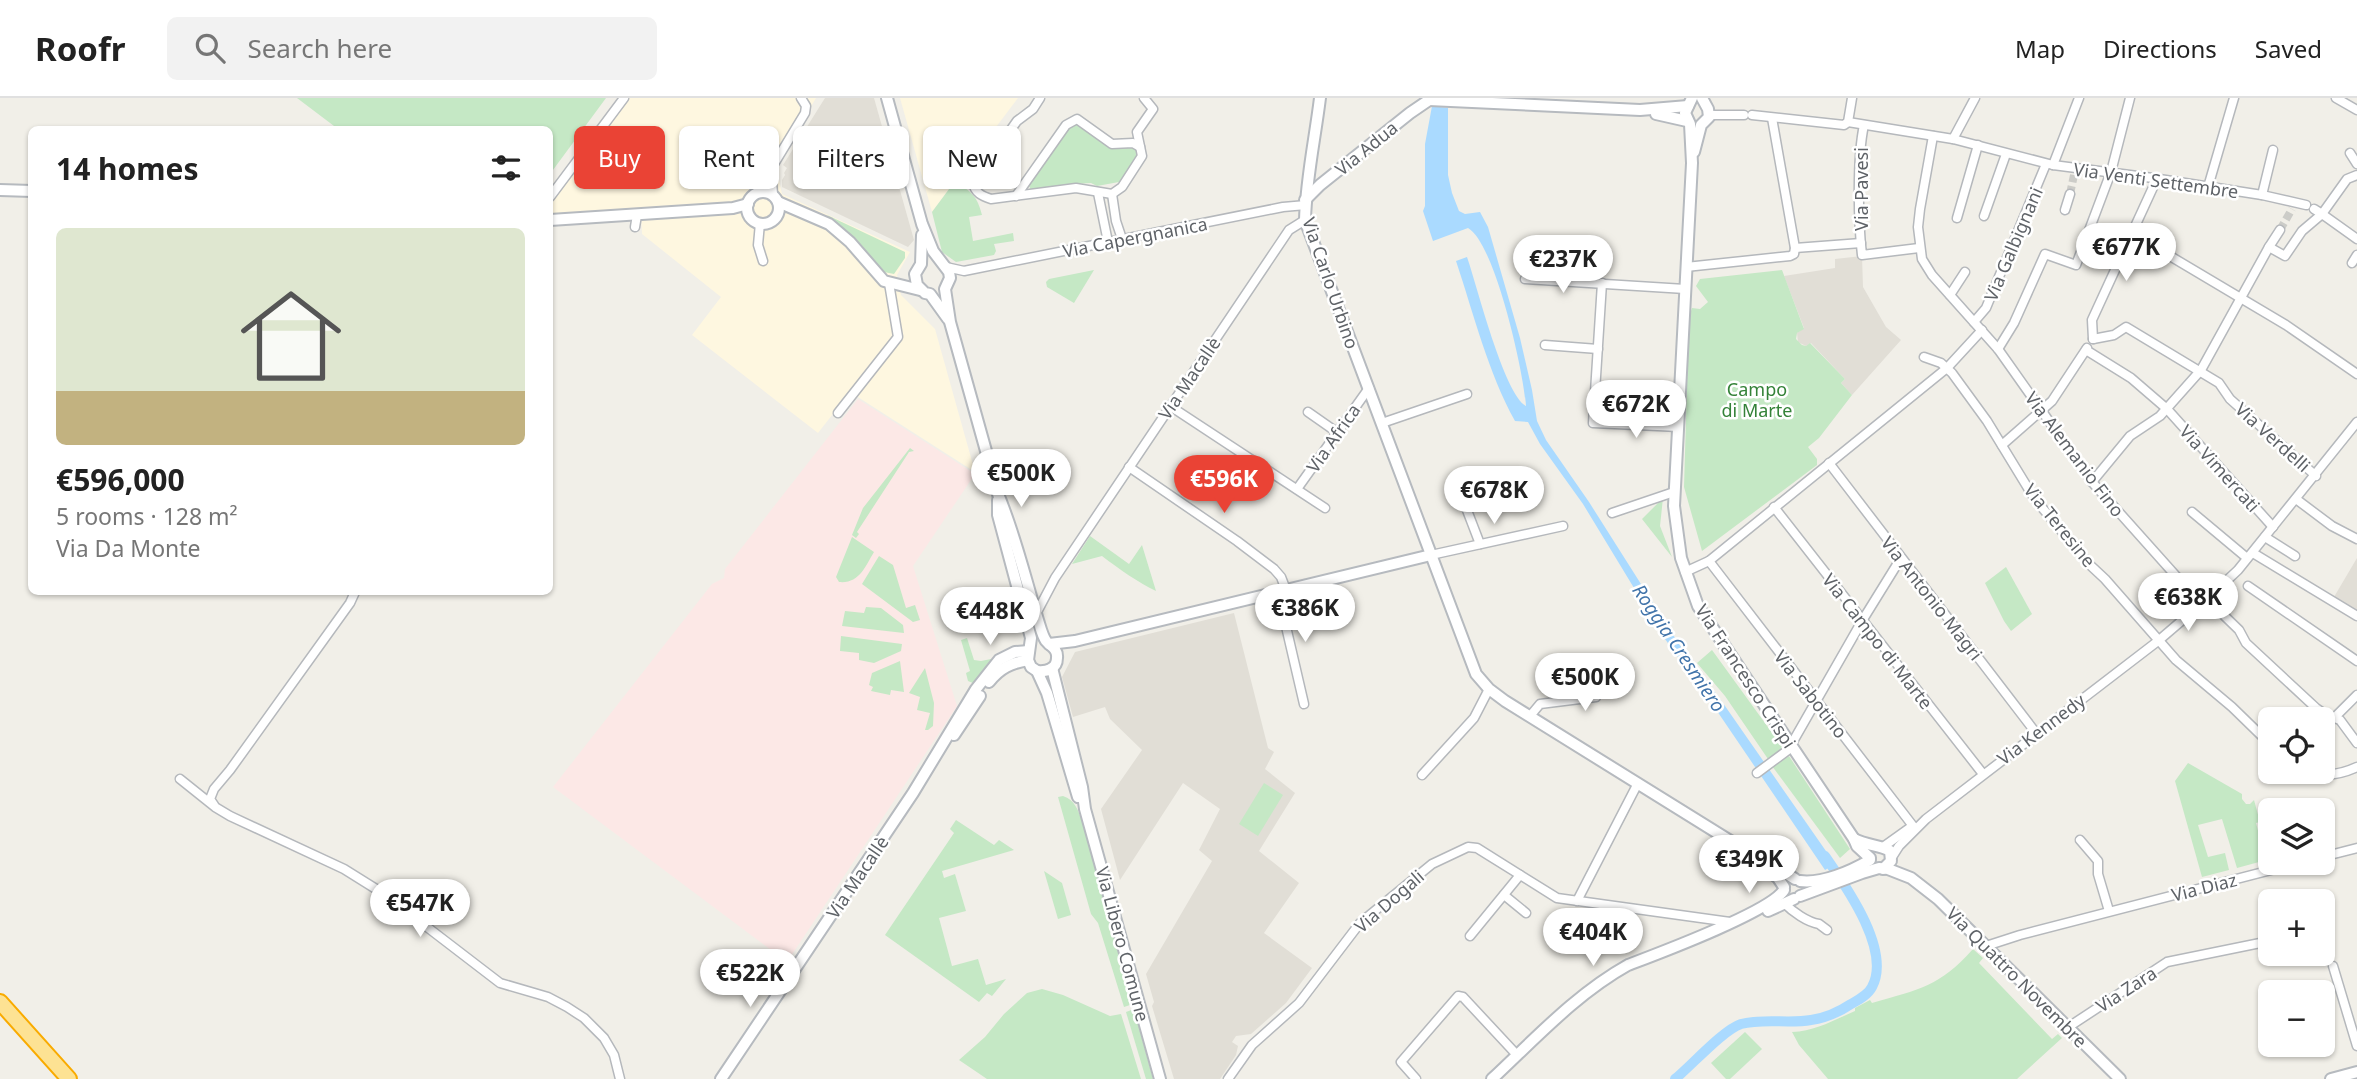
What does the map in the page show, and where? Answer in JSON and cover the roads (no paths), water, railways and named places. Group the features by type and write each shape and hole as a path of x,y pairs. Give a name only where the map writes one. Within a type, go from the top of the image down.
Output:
{"highway":[{"path":"0,1002 69,1079"}],"street":[{"path":"553,194 624,98"},
{"path":"748,207 752,219 760,223 772,221 777,203 771,169 805,113 806,106 801,98"},
{"name":"Via Libero Comune","path":"887,98 922,224 930,245 950,278 947,286 950,322 998,494 1036,614 1048,643 1057,654"},
{"path":"1040,98 1027,115 1017,121 972,183 974,190 982,196 991,199 1076,188 1112,194 1122,187 1142,156 1137,132 1153,110 1144,98"},
{"name":"Via Carlo Urbino","path":"1320,98 1305,202 1306,220 1476,674 1489,689 1530,716 1797,880"},
{"path":"1409,113 1416,98"},
{"path":"1849,119 1852,98"},
{"path":"1953,139 1975,98"},
{"name":"Via Galbignani","path":"1974,322 1986,308 2079,98"},
{"path":"1997,349 2014,323 2045,254 2076,265 2111,172 2130,98"},
{"path":"2208,187 2234,98"},
{"path":"2336,98 2357,110"},
{"path":"1428,99 1453,102 1552,102 1640,110 1696,111"},
{"name":"Via Adua","path":"1305,202 1330,177 1428,99"},
{"name":"Via Venti Settembre","path":"1696,111 1838,125 1844,125 1849,119 1864,125 1953,139 2076,172 2111,172 2262,195 2314,209 2357,239"},
{"name":"Via Francesco Crispi","path":"1696,111 1674,492 1685,572 1698,606 1855,843 1870,859"},
{"path":"1686,267 1794,254 1772,118"},
{"path":"1016,196 1066,125 1077,119 1112,144 1133,143 1140,147"},
{"name":"Via Pavesi","path":"1864,125 1861,138 1862,255 1919,248"},
{"path":"1919,248 1920,209 1933,136"},
{"path":"1957,218 1978,145"},
{"path":"2262,195 2273,150"},
{"path":"1984,216 2006,153"},
{"path":"2350,153 2357,164"},
{"path":"1311,161 1321,176 1330,177"},
{"path":"2269,247 2285,256 2314,209 2347,179 2357,175"},
{"path":"2002,445 2052,401 2093,339 2092,320 2155,183 2153,178"},
{"path":"0,190 28,191"},
{"path":"748,207 758,193 817,218 835,228 879,277 889,283 936,294 947,286"},
{"path":"1098,193 1108,242"},
{"path":"1112,194 1122,239"},
{"path":"2065,209 2070,194"},
{"name":"Via Capergnanica","path":"944,265 964,271 1305,202"},
{"path":"553,218 748,207"},
{"path":"635,228 638,215"},
{"name":"Via Macallè","path":"1036,614 1055,578 1289,230 1306,220"},
{"path":"760,223 758,245 763,261"},
{"name":"Via Libero Comune","path":"922,224 919,266 915,279 950,322"},
{"path":"2091,482 2130,436 2167,409 2201,370 2280,230"},
{"path":"2133,234 2306,338 2357,374"},
{"path":"1795,248 1861,243"},
{"name":"Via Alemanio Fino","path":"1919,248 1932,275 1997,349 2091,482 2204,602 2239,630 2246,643 2315,707"},
{"path":"889,283 909,275 931,260 944,265"},
{"name":"Via Capergnanica","path":"947,286 964,271"},
{"path":"1950,295 1965,272"},
{"path":"1525,279 1685,289"},
{"path":"838,413 898,337 889,283"},
{"path":"1602,283 1593,423 1679,427"},
{"name":"Via Verdelli","path":"2093,339 2114,335 2126,327 2201,370 2219,383 2230,399 2316,475"},
{"path":"1685,572 1709,561 1947,368 1982,330"},
{"path":"1545,345 1598,349"},
{"name":"Via Vimercati","path":"2086,350 2132,378 2167,409 2273,527"},
{"path":"1924,357 1947,368"},
{"name":"Via Teresine","path":"1947,368 2002,445 2034,498 2090,565 2158,641 2258,733"},
{"name":"Via Africa","path":"1297,489 1369,388"},
{"path":"1382,423 1467,394"},
{"name":"Via Africa","path":"1170,406 1325,508"},
{"path":"1308,412 1338,433"},
{"name":"Via Kennedy","path":"1892,857 1899,846 1926,819 2158,641 2204,602 2250,556 2357,422"},
{"name":"Via Antonio Magri","path":"1829,463 2036,733"},
{"path":"1129,467 1237,541 1281,577 1304,704"},
{"path":"1455,479 1480,544"},
{"path":"1612,513 1674,492"},
{"name":"Via Libero Comune","path":"998,494 998,515 1028,624 1031,667 1037,671 1047,693 1075,790 1084,809 1160,1079"},
{"path":"2296,499 2332,526 2357,538"},
{"name":"Via Campo di Marte","path":"1774,507 1983,774"},
{"path":"2192,512 2250,556 2357,615"},
{"path":"1030,653 1039,643 1075,641 1563,526"},
{"path":"2265,537 2295,556"},
{"path":"1757,773 1792,746 1816,700 1901,558"},
{"name":"Via Sabotino","path":"1709,561 1913,826"},
{"path":"2248,586 2357,661"},
{"path":"215,807 210,799 214,789 342,615 353,595"},
{"path":"1037,671 1052,668 1057,654 1075,641"},
{"name":"Via Macallè","path":"722,1079 990,670 1006,656 1022,651 1030,653"},
{"name":"Via Libero Comune","path":"1052,668 1082,787 1084,809"},
{"path":"1530,716 1540,704 1597,697 1594,688"},
{"path":"1422,775 1474,718 1489,689"},
{"path":"2335,717 2357,695"},
{"name":"Via Alemanio Fino","path":"2335,717 2357,743"},
{"path":"2335,773 2344,773 2357,767"},
{"path":"180,779 215,807 344,870 384,894 500,983 548,997 568,1007 584,1018 604,1038 614,1055 620,1079"},
{"path":"1577,901 1638,783"},
{"name":"Via Kennedy","path":"1880,847 1926,819"},
{"path":"2080,840 2098,861 2098,874 2109,911"},
{"name":"Via Carlo Urbino","path":"1732,842 1778,878 1784,889"},
{"path":"1733,922 1759,915 1829,881 1890,864 1890,851 1855,843 1856,856 1848,874"},
{"name":"Via Dogali","path":"1228,1079 1252,1045 1299,1003 1360,923 1432,864 1468,847 1477,848 1557,898 1733,922"},
{"path":"1880,847 1871,852 1870,859 1874,866 1881,868"},
{"path":"2335,854 2357,848"},
{"name":"Via Quattro Novembre","path":"1892,857 2120,1079"},
{"path":"1848,874 1870,859"},
{"name":"Via Quattro Novembre","path":"1881,868 1911,877"},
{"name":"Via Diaz","path":"1986,946 2011,937 2258,873"},
{"path":"1470,936 1520,875"},
{"path":"1797,880 1803,890 1793,899 1791,910 1827,930"},
{"path":"1492,1079 1588,989 1611,974 1733,922 1774,901 1788,881 1829,881"},
{"path":"1784,889 1788,897 1793,899"},
{"path":"1504,895 1526,913"},
{"name":"Via Zara","path":"2067,1028 2167,962 2258,943"},
{"path":"2333,966 2357,1046"},
{"path":"1416,1079 1401,1062 1458,996 1463,997 1517,1055"},
{"path":"2331,1079 2357,1072"}],"water":[{"name":"Roggia Cresmiero","path":"1432,106 1448,108 1448,175 1452,193 1459,211 1465,214 1480,212 1488,227 1520,338 1537,421 1546,440 1589,502 1679,644 1835,864 1825,870 1665,639 1583,504 1540,444 1528,422 1515,421 1505,402 1489,363 1456,261 1467,257 1500,361 1509,382 1526,406 1514,339 1498,282 1488,258 1478,239 1468,228 1433,241 1423,211 1425,144"}],"waterway":[{"name":"Roggia Cresmiero","path":"1675,1079 1716,1041 1741,1024 1822,1018 1842,1010 1870,990 1877,972 1871,937 1854,900 1825,856"}],"tunnel":[{"path":"2070,194 2074,175"},
{"path":"2280,230 2292,209"}],"park label":[{"name":"Campo di Marte","path":"1757,399"}]}
